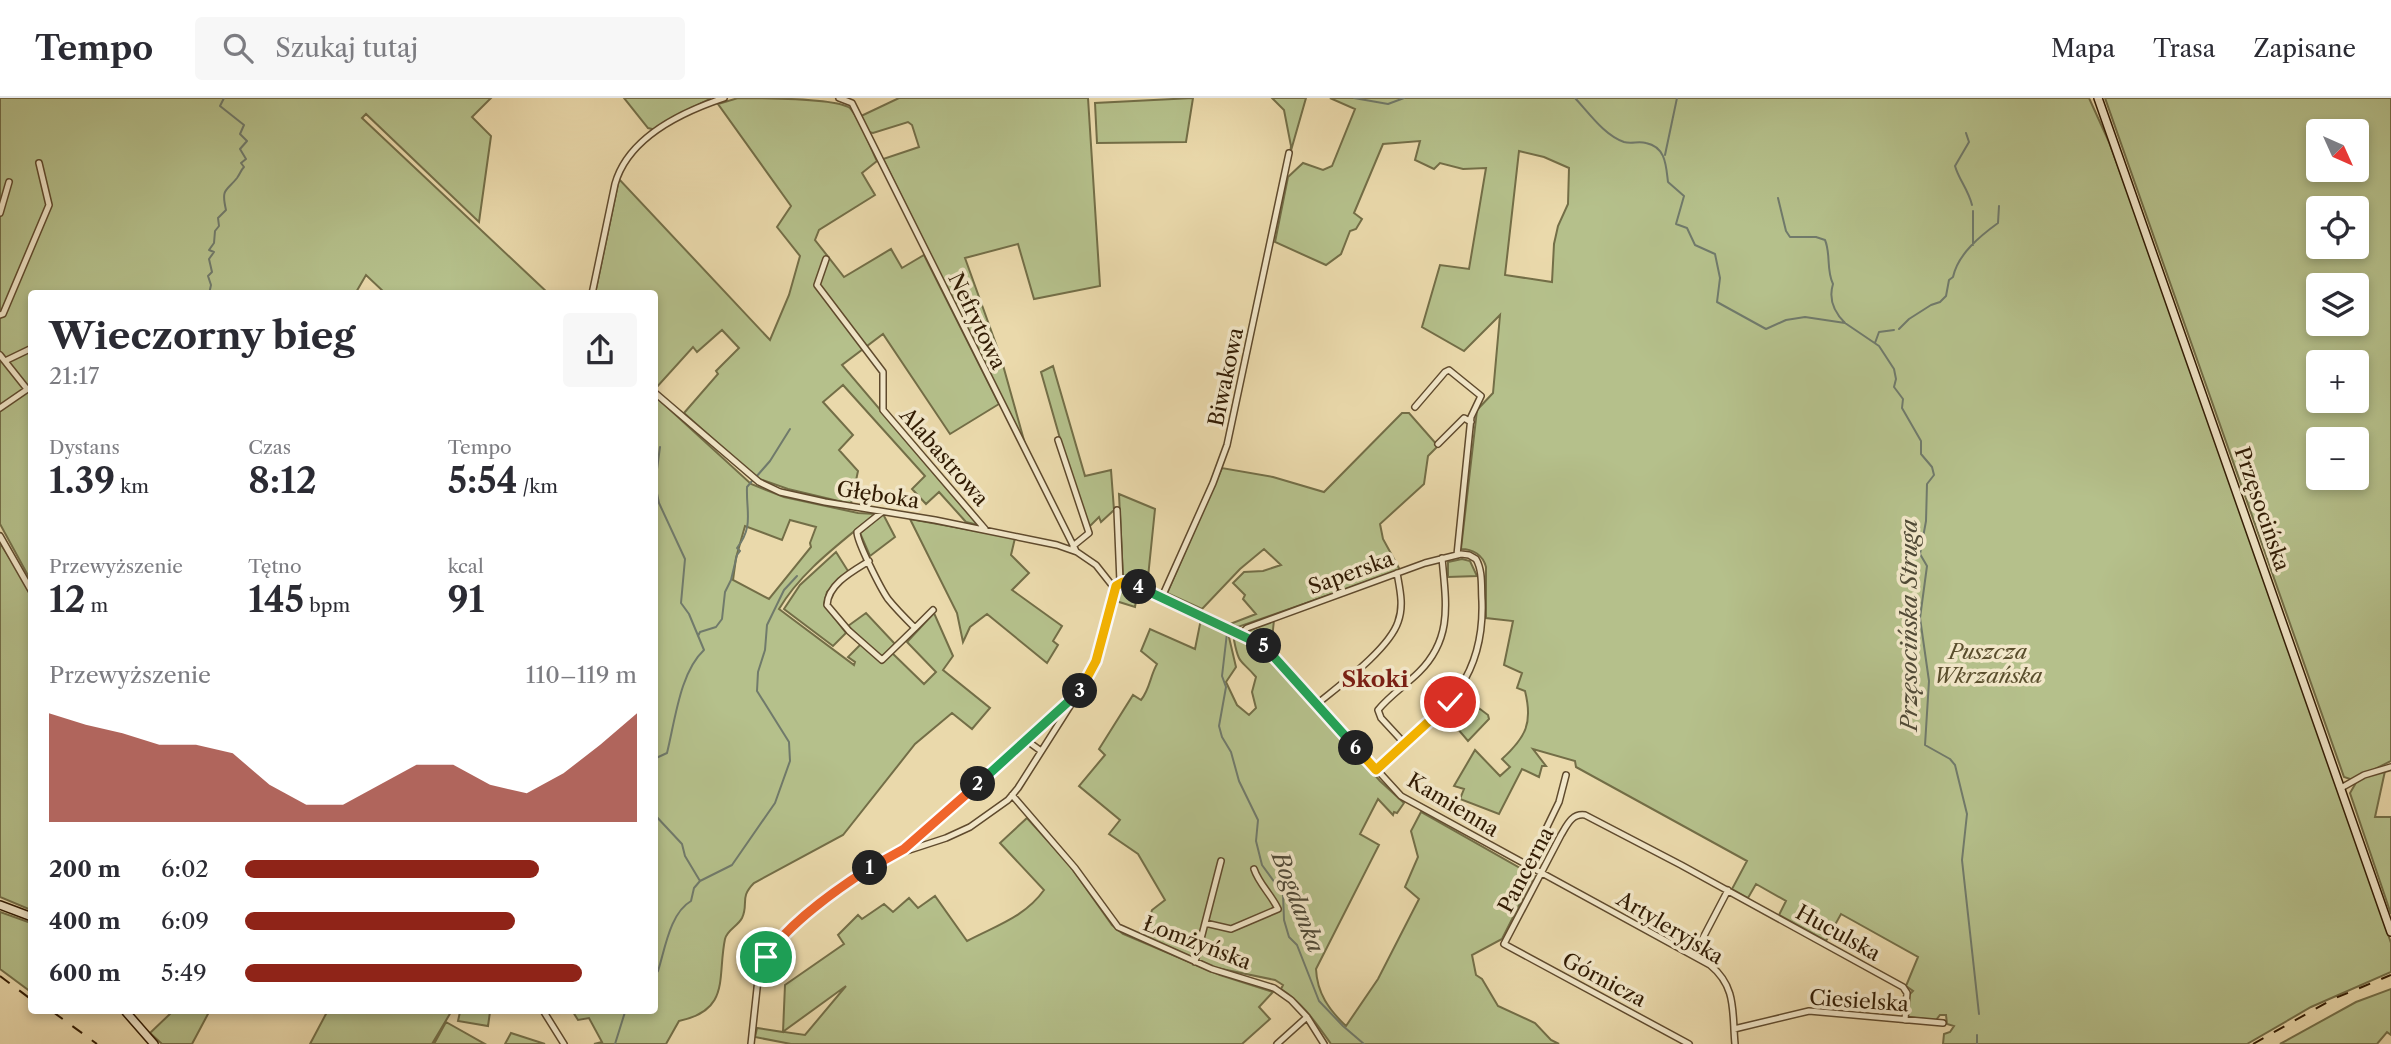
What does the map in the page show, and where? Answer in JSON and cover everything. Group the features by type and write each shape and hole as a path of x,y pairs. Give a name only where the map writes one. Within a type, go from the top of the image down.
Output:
{"street":[{"path":"593,290 615,184 626,160 657,131 679,117 724,98"},
{"name":"Nefrytowa","path":"839,98 852,103 1075,549"},
{"name":"Przęsocińska","path":"2098,98 2391,932"},
{"name":"Biwakowa","path":"1162,597 1218,473 1227,445 1289,153"},
{"path":"0,315 3,314 49,205 39,163"},
{"path":"0,213 9,182"},
{"name":"Alabastrowa","path":"826,259 817,285 883,372 883,410 985,529"},
{"path":"5,361 28,350"},
{"path":"0,355 28,386"},
{"path":"1415,407 1449,370 1481,396 1471,422 1457,555"},
{"path":"0,408 28,388"},
{"name":"Głęboka","path":"658,395 769,488 825,502 985,529 1075,549 1096,565 1115,589"},
{"path":"1438,444 1464,418 1471,422"},
{"path":"1058,440 1089,533 1075,549"},
{"path":"751,1044 758,974 769,951 837,889 882,861 975,824 1012,795 1063,711 1082,688 1098,655 1115,589 1120,582 1117,510"},
{"path":"882,512 857,533 856,538 887,597 915,628"},
{"path":"0,536 28,585"},
{"name":"Saperska","path":"1241,634 1247,628 1442,558 1466,554 1476,559 1481,572 1483,617 1475,662 1458,692 1405,744"},
{"path":"1376,770 1405,744 1381,718 1378,710 1419,672 1440,645 1446,621 1442,558"},
{"path":"869,561 831,591 827,605 849,631 882,660 933,610"},
{"path":"1317,704 1391,637 1398,622 1401,605 1397,573"},
{"name":"Kamienna","path":"1120,582 1162,597 1265,647 1403,797 1541,873"},
{"path":"900,853 1026,740 1063,711"},
{"path":"1026,740 1041,751"},
{"path":"2341,788 2364,775 2391,767"},
{"name":"Pancerna","path":"1528,866 1559,802 1566,775"},
{"name":"Łomżyńska","path":"1012,795 1075,868 1118,927 1229,976 1274,988 1292,1000 1307,1017 1324,1044"},
{"name":"Pancerna","path":"1504,944 1568,824 1574,816 1580,814"},
{"name":"Huculska","path":"1580,814 1634,839 1905,988 1905,1020"},
{"path":"924,833 929,844"},
{"path":"1195,962 1221,861"},
{"path":"1205,923 1234,929 1278,909 1269,892 1259,883 1254,869"},
{"name":"Artyleryjska","path":"1541,873 1694,955 1715,970 1727,983 1732,1001 1735,1044"},
{"path":"1694,955 1728,890"},
{"path":"0,905 28,916"},
{"name":"Górnicza","path":"1504,944 1689,1044"},
{"name":"Ciesielska","path":"1734,1029 1809,1011 1943,1023"},
{"path":"129,1014 154,1044"},
{"path":"545,1014 564,1044"},
{"path":"1277,1044 1307,1017"}],"green space":[{"path":"0,98 491,98 472,117 491,136 479,222 366,114 362,118 545,290 382,290 366,275 357,290 28,290 28,575 0,524"},
{"path":"624,98 710,99 681,113 656,130 648,128"},
{"path":"738,98 830,102 850,108 858,120 877,161 862,173 875,195 819,230 815,240 844,277 891,249 902,268 924,255 999,404 950,434 883,334 842,365 978,525 966,522 939,492 926,504 912,489 925,476 843,385 823,402 853,435 839,450 858,471 851,504 788,489 757,478 684,413 718,374 716,371 739,348 722,330 697,352 693,347 658,386 658,290 596,290 619,179 770,340 789,295 800,256 777,227 791,206 718,104"},
{"path":"899,98 1088,98 1100,286 1034,299 1018,244 965,258 1001,358 1027,451 883,159 919,147 912,125 908,122 873,133 869,132 861,116"},
{"path":"1193,98 1186,142 1097,143 1095,103"},
{"path":"1272,98 1306,98 1290,154 1284,110"},
{"name":"Puszcza Wkrzańska","path":"1330,98 2089,98 2109,142 2184,346 2340,792 2391,943 2391,972 2311,1007 2247,1044 1943,1044 1944,1034 1950,1032 1954,1026 1947,1024 1946,1015 1940,1015 1936,1020 1907,1017 1909,995 1913,991 1906,986 1918,957 1841,914 1826,941 1779,915 1786,901 1756,884 1748,898 1732,889 1747,861 1576,767 1575,761 1533,749 1546,766 1542,766 1539,777 1522,769 1499,814 1460,799 1464,789 1454,786 1475,750 1500,776 1510,767 1502,759 1517,744 1528,721 1525,691 1517,688 1522,673 1504,665 1513,621 1486,618 1485,563 1477,554 1461,549 1477,410 1493,393 1500,315 1464,351 1422,327 1440,265 1469,269 1486,168 1463,169 1440,163 1434,169 1415,160 1420,141 1383,144 1354,213 1362,219 1356,229 1350,231 1341,254 1326,265 1275,242 1288,177 1303,163 1323,170 1332,166 1355,109","holes":["1519,151 1544,157 1569,168 1568,204 1558,226 1554,244 1552,282 1505,275"]},
{"path":"2105,98 2391,98 2391,761 2353,780 2344,777"},
{"path":"1053,366 1085,476 1111,470 1114,510 1101,522 1099,517 1090,526 1067,463 1041,372"},
{"path":"658,399 751,484 784,497 858,513 875,514 811,569 779,609 854,665 855,662 848,657 864,641 848,626 866,613 895,644 889,650 924,684 936,672 907,642 934,613 953,656 943,670 990,708 972,729 952,713 915,744 843,835 749,888 742,918 725,939 721,979 714,1000 696,1016 679,1021 666,1044 594,1044 602,1042 589,1018 578,1020 574,1014 658,1014","holes":["790,520 816,527 811,547 769,599 733,580 745,526 782,540"]},
{"path":"1402,413 1409,413 1438,446 1428,456 1424,484 1380,524 1383,539 1400,570 1238,627 1230,624 1256,614 1243,599 1245,595 1233,583 1244,572 1263,571 1281,565 1264,549 1240,569 1202,609 1167,593 1222,468 1273,477 1324,492"},
{"path":"1119,494 1155,509 1147,587 1123,577"},
{"path":"883,514 895,537 870,556 860,533"},
{"path":"910,519 1015,538 1011,555 1029,573 1012,590 1062,626 1053,641 1058,645 1047,663 987,614 970,627 963,642 957,613"},
{"path":"0,543 28,586 28,909 0,897"},
{"path":"836,552 848,571 827,592 824,604 846,633 833,646 784,609 800,585"},
{"path":"1462,559 1470,561 1477,576 1448,577 1448,562"},
{"path":"1125,586 1138,591 1135,607 1116,601 1120,590"},
{"path":"1201,619 1228,633 1236,667 1226,682 1237,705 1249,715 1256,708 1252,692 1256,677 1239,658 1234,640 1237,636 1260,647 1272,658 1380,781 1404,803 1393,815 1378,799 1360,834 1379,845 1316,969 1321,993 1334,1014 1346,1026 1378,979 1419,899 1405,887 1418,857 1411,831 1421,812 1534,876 1502,939 1472,955 1476,975 1482,979 1498,1006 1535,1023 1551,1040 1559,1044 1331,1044 1309,1014 1281,989 1283,985 1275,980 1212,967 1144,938 1152,910 1165,900 1138,854 1109,834 1120,820 1079,786 1105,755 1099,749 1133,695 1141,700 1146,691 1157,664 1141,651 1150,629 1195,649"},
{"path":"1274,620 1271,648 1248,634 1250,630"},
{"path":"1476,706 1488,715 1489,719 1468,741 1457,728"},
{"path":"2385,771 2375,817 2391,817 2391,914 2350,793 2357,781"},
{"path":"1027,818 1068,863 1112,925 1123,934 1220,975 1273,992 1259,1007 1270,1019 1242,1044 791,1044 755,1037 757,1028 783,1032 785,985 844,944 838,935 858,915 862,919 884,904 893,912 909,898 918,908 935,896 967,941 1009,920 1028,907 1044,890 1000,843","holes":["846,986 805,1035 784,1031"]},
{"path":"0,912 28,922 28,990 0,969"},
{"path":"2391,989 2391,1035 2387,1032 2377,1044 2280,1044 2356,1002"},
{"path":"170,1014 208,1014 192,1044 162,1044 150,1033"},
{"path":"326,1014 450,1014 432,1044 310,1044"},
{"path":"460,1014 490,1014 488,1026 458,1021"},
{"path":"446,1022 485,1044 434,1044"},
{"path":"511,1033 545,1044 505,1044"}],"waterway":[{"path":"210,290 208,276 212,272 209,259 214,252 209,250 219,226 218,218 226,210 226,191 238,177 244,167 241,163 246,159 240,149 247,141 240,134 244,125 220,106 224,98"},
{"name":"Przęsocińska Struga","path":"1354,98 1388,104 1404,98"},
{"name":"Przęsocińska Struga","path":"1575,98 1597,123 1617,139 1627,143 1653,145 1661,153 1668,182 1684,196 1676,224 1687,228 1695,245 1715,254 1720,278 1717,302 1766,329 1786,320 1805,317 1845,323 1879,346 1894,369 1894,387 1903,399 1902,408 1921,441 1921,454 1932,467 1934,475 1927,484 1926,521 1920,554 1927,566 1920,618 1929,681 1925,745 1950,759 1955,765 1967,814 1962,860 1979,1014"},
{"path":"1665,155 1677,98"},
{"path":"1966,133 1969,142 1955,166 1972,205"},
{"path":"1778,198 1790,237 1816,237 1825,240 1833,284 1832,300 1835,310 1845,323"},
{"path":"1899,329 1909,319 1946,296 1949,280 1965,253 1998,223 1999,206"},
{"path":"1973,211 1973,245"},
{"path":"1875,343 1879,332 1894,330"},
{"path":"756,477 770,461 790,429"},
{"path":"658,462 660,447"},
{"path":"698,636 700,632 716,627 722,619 725,592 740,551 737,548 746,533 747,487 752,481"},
{"path":"658,498 685,559 681,603 689,614 704,650 696,659 684,684 667,753 658,757"},
{"path":"658,971 673,923 691,901 694,888 700,881 732,865 775,803 790,761 789,742 757,691 767,625 784,590 797,576"},
{"name":"Bogdanka","path":"1227,633 1222,676 1226,687 1219,726 1231,752 1239,781 1258,820 1256,841 1262,865 1283,894 1284,920 1289,937 1297,945 1319,1001 1364,1044"},
{"path":"658,818 682,844 685,856 700,881"},
{"path":"615,1044 624,1014"},
{"name":"Przęsocińska Struga","path":"1977,1035 1977,1044"}],"railway":[{"path":"2253,1044 2333,999 2391,975"},
{"path":"0,976 28,997"},
{"path":"56,1014 97,1044"}],"district":[{"name":"Skoki","path":"1375,679"}],"route":[{"path":"766,957 778,941 837,889 900,853 916,840 1079,692 1096,661 1108,610 1119,583 1131,584 1156,594 1263,645 1376,770 1450,702"}]}
